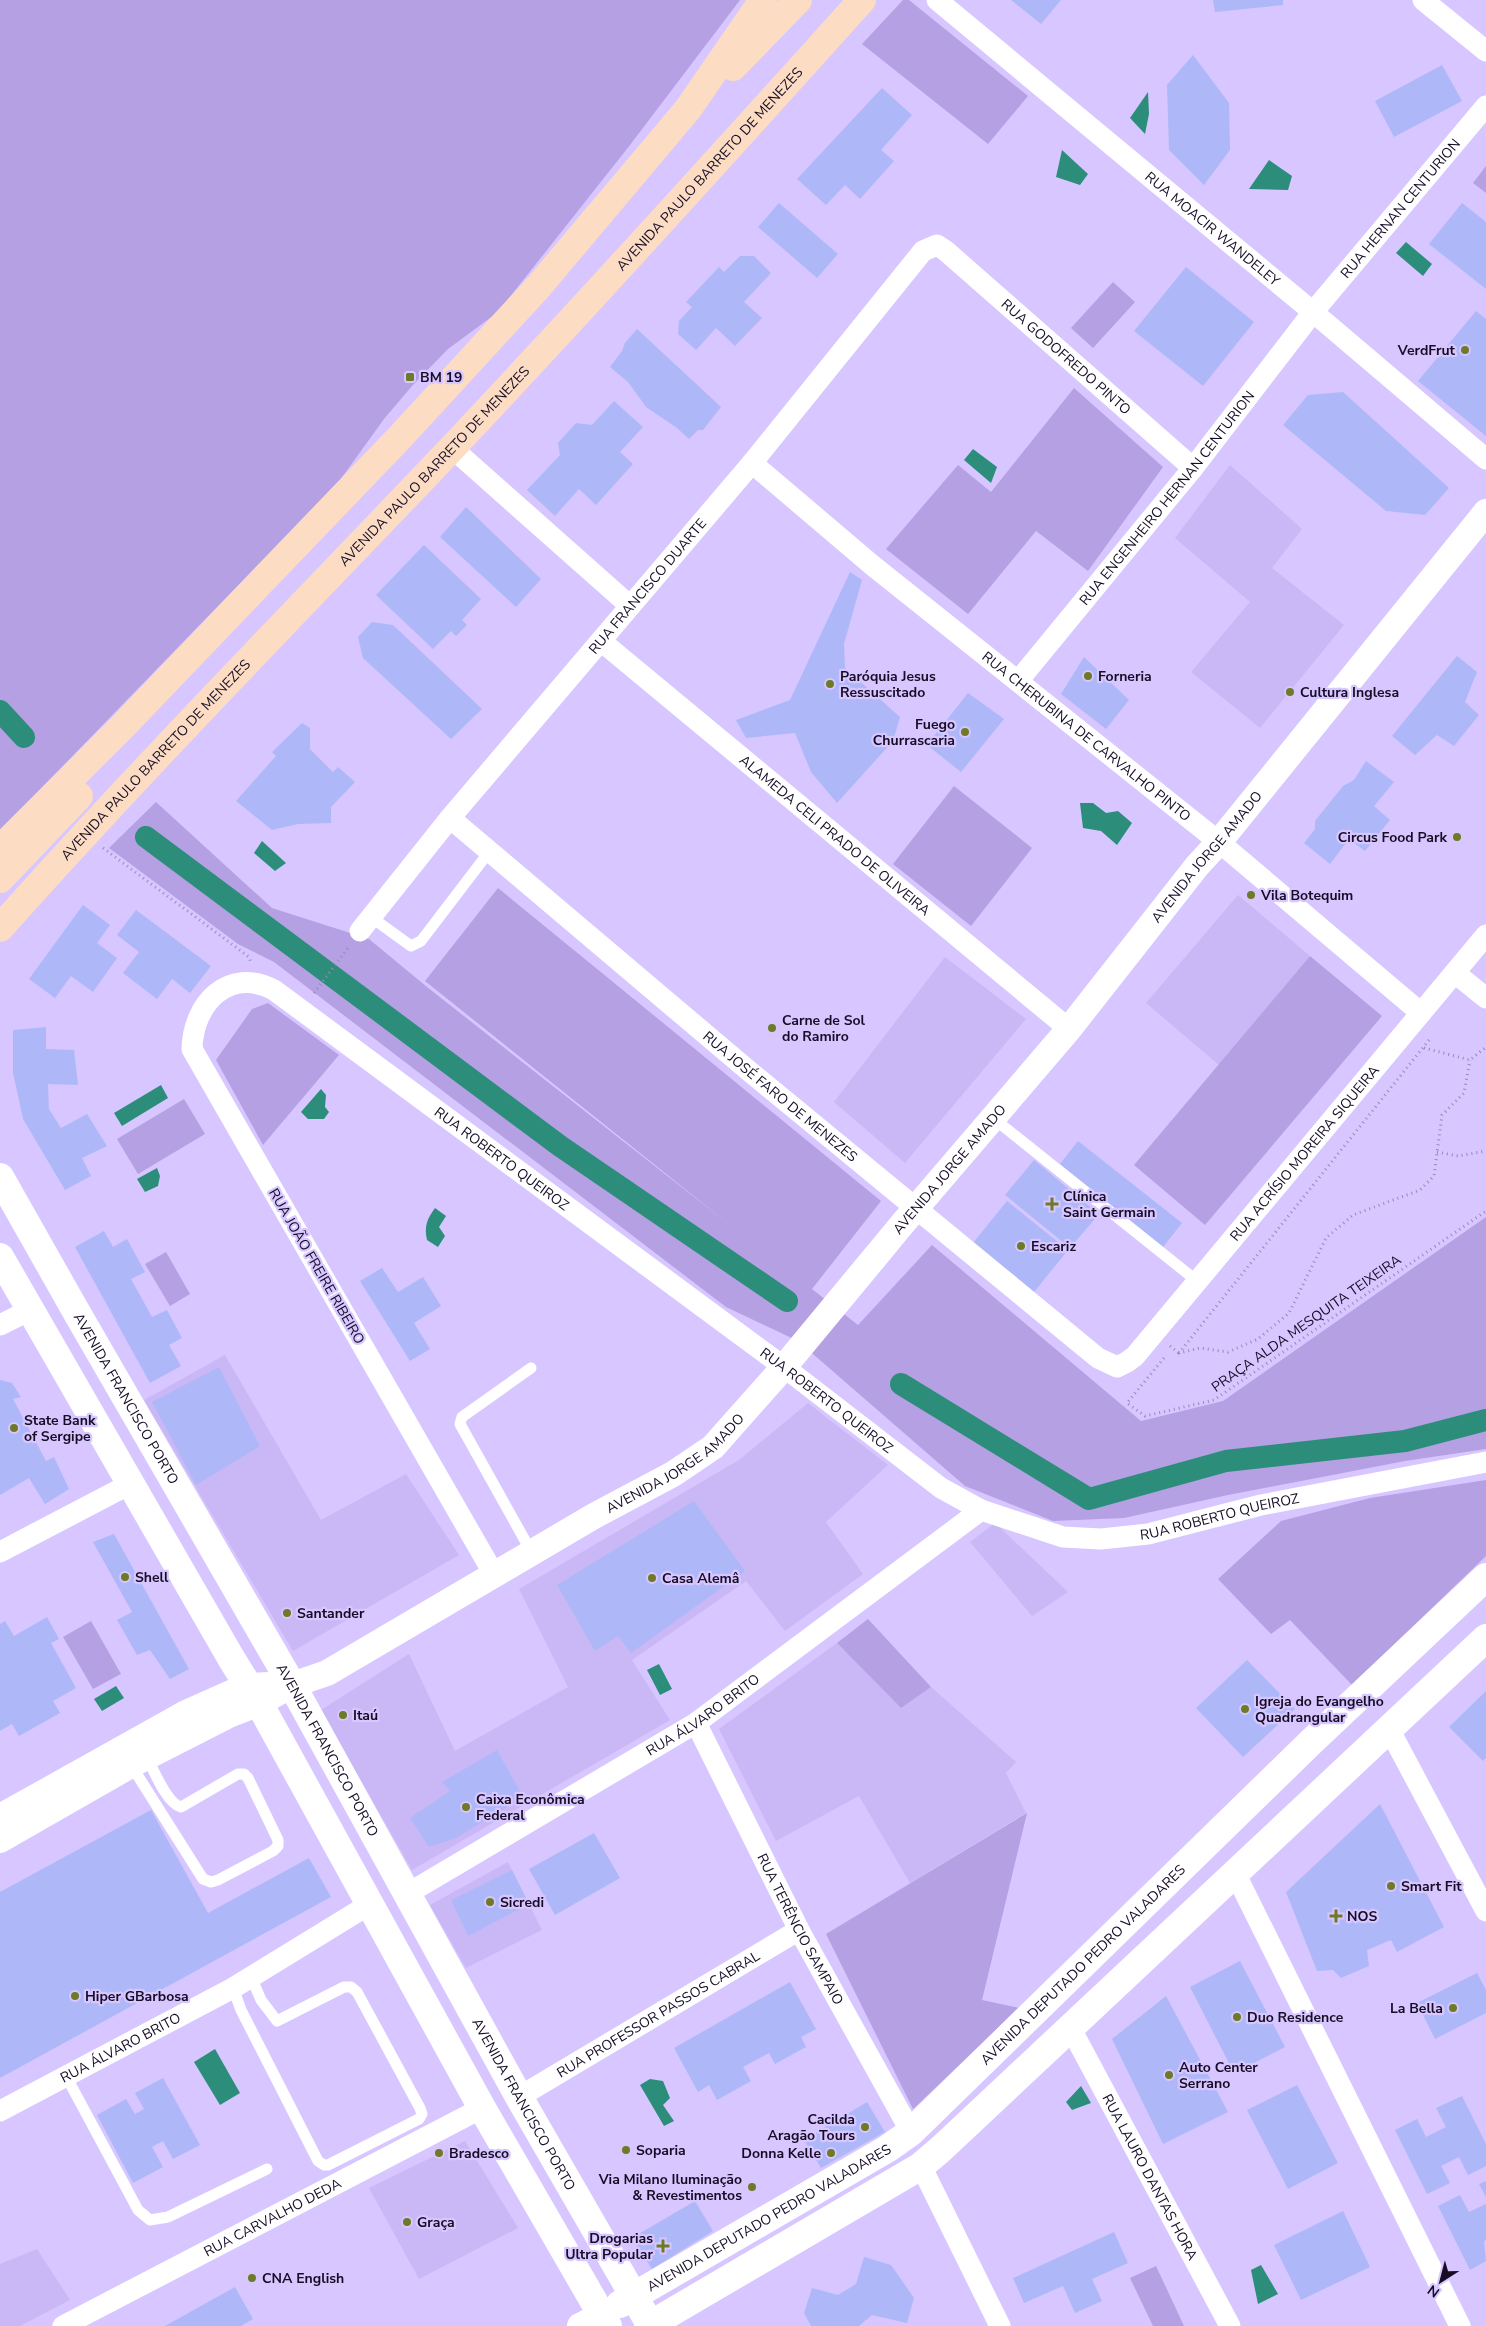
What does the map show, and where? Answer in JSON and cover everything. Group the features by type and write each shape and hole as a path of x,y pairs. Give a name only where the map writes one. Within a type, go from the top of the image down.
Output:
{"main road":[{"path":"0,849 122,727 402,435 540,286 688,109 763,0"},
{"path":"688,109 724,76 798,0"},
{"name":"AVENIDA PAULO BARRETO DE MENEZES","path":"0,928 85,834 452,448 862,0"},
{"path":"0,879 74,801 95,775 122,727"},
{"name":"AVENIDA FRANCISCO PORTO","path":"0,1177 76,1313 292,1684 519,2097 635,2295 650,2326"},
{"path":"0,1257 253,1694 482,2108 597,2322"},
{"name":"AVENIDA DEPUTADO PEDRO VALADARES","path":"597,2322 635,2295 887,2148 911,2132 1311,1742 1486,1577"},
{"path":"650,2326 921,2166 1486,1638"},
{"path":"1417,1642 1418,1656 1423,1665 1445,1677"},
{"path":"1311,1742 1333,1757 1337,1766 1337,1778"}],"street":[{"name":"RUA MOACIR WANDELEY","path":"937,0 1314,312 1486,459"},
{"path":"1423,0 1486,51"},
{"name":"RUA HERNAN CENTURION","path":"1314,312 1486,106"},
{"name":"RUA FRANCISCO DUARTE","path":"366,924 450,818 601,641 629,605 752,463 923,251 937,245"},
{"name":"RUA GODOFREDO PINTO","path":"937,245 1193,468"},
{"name":"RUA ENGENHEIRO HERNAN CENTURION","path":"1018,681 1193,468 1314,312"},
{"path":"452,448 629,605"},
{"name":"RUA CHERUBINA DE CARVALHO PINTO","path":"752,463 872,565 1219,842 1422,1012"},
{"name":"AVENIDA JORGE AMADO","path":"253,1694 327,1673 532,1553 673,1474 713,1447 784,1367 916,1208 1069,1029 1197,866 1219,842 1486,512"},
{"name":"ALAMEDA CELI PRADO DE OLIVEIRA","path":"601,641 1069,1029"},
{"name":"RUA JOSÉ FARO DE MENEZES","path":"450,818 757,1077 1098,1358 1117,1367"},
{"name":"RUA ACRÍSIO MOREIRA SIQUEIRA","path":"1117,1367 1134,1356 1486,935"},
{"path":"1455,973 1486,998"},
{"name":"RUA JOÃO FREIRE RIBEIRO","path":"257,983 238,983 223,988 206,1002 192,1034 192,1049 495,1576"},
{"name":"RUA ROBERTO QUEIROZ","path":"257,983 274,990 302,1010 784,1367 941,1488 981,1510 1063,1537 1101,1539 1148,1534 1261,1504 1486,1462"},
{"path":"0,1325 30,1310"},
{"path":"0,1552 130,1484"},
{"name":"RUA ÁLVARO BRITO","path":"407,1894 696,1723 981,1510"},
{"path":"0,1840 139,1761 243,1708 253,1694"},
{"path":"0,1817 184,1714 253,1694"},
{"name":"RUA TERÊNCIO SAMPAIO","path":"696,1723 799,1930 911,2132"},
{"path":"1389,1728 1486,1911"},
{"path":"1235,1873 1460,2326"},
{"name":"RUA ÁLVARO BRITO","path":"0,2111 242,1983 370,1904"},
{"name":"RUA PROFESSOR PASSOS CABRAL","path":"519,2097 799,1930"},
{"name":"RUA LAURO DANTAS HORA","path":"1070,2027 1230,2326"},
{"name":"RUA CARVALHO DEDA","path":"62,2326 482,2108"},
{"path":"921,2166 1000,2326"}],"lane":[{"path":"366,924 411,946 421,942 489,852"},
{"path":"993,1118 1197,1281"},
{"path":"531,1368 462,1418 460,1424 532,1553"},
{"path":"139,1761 171,1801 178,1806 238,1774 244,1774 248,1778 278,1840 278,1846 273,1851 218,1880 211,1882 203,1879 139,1761"},
{"path":"242,1983 261,2000 277,2021 344,1987 352,1987 357,1992 420,2108 422,2114 419,2119 328,2165 318,2161 241,2010 242,1983"},
{"path":"66,2076 138,2210 150,2220 168,2217 267,2170"}],"path":[{"path":"85,834 249,957 257,983"},
{"path":"302,1010 366,924"},
{"path":"1434,1033 1424,1048 1179,1353 1200,1348 1228,1352 1258,1339 1289,1312 1302,1290 1326,1238 1353,1215 1420,1190 1434,1176 1442,1115 1464,1093 1470,1060 1486,1047"},
{"path":"1424,1048 1470,1060"},
{"path":"1437,1152 1458,1156 1486,1151"},
{"name":"PRAÇA ALDA MESQUITA TEIXEIRA","path":"1127,1403 1146,1416 1214,1400 1486,1211"}],"shaded area":[{"path":"0,0 740,0 630,145 498,312 448,349 412,386 384,419 340,480 0,831"},
{"path":"903,0 909,0 1028,96 988,144 862,44"},
{"path":"1148,92 1149,114 1145,134 1130,118"},
{"path":"1062,150 1088,174 1080,185 1056,177"},
{"path":"1269,160 1292,176 1288,190 1249,189"},
{"path":"1486,166 1486,193 1473,183"},
{"path":"1406,242 1432,264 1423,276 1396,253"},
{"path":"1113,282 1135,302 1093,348 1071,328"},
{"path":"1074,388 1163,467 1088,571 1036,531 968,614 886,549 958,465 991,492"},
{"path":"973,449 997,467 991,483 964,460"},
{"name":"Cultura Inglesa","path":"1230,465 1302,529 1272,568 1344,625 1260,728 1191,672 1250,602 1175,538"},
{"path":"954,786 1032,848 971,926 893,864"},
{"path":"156,802 272,908 369,939 427,987 735,1229 425,981 498,888 881,1201 812,1289 858,1325 932,1245 1141,1421 1223,1401 1486,1217 1486,1449 1405,1461 1228,1495 1124,1518 1053,1521 965,1486 798,1341 726,1307 274,962 238,944 109,848"},
{"path":"1080,803 1093,803 1106,813 1118,811 1132,823 1117,845 1101,831 1083,828"},
{"path":"262,841 286,863 275,871 254,853"},
{"path":"1238,895 1310,956 1219,1065 1146,1003"},
{"path":"1310,956 1382,1016 1205,1225 1134,1165"},
{"path":"945,957 1026,1019 905,1163 834,1102"},
{"path":"268,1003 339,1055 263,1145 216,1060 252,1009"},
{"path":"161,1085 168,1098 122,1126 114,1113"},
{"path":"321,1089 326,1095 325,1107 329,1112 324,1119 308,1119 301,1112"},
{"path":"184,1099 205,1134 138,1174 117,1139"},
{"path":"157,1168 160,1176 158,1186 145,1192 137,1179"},
{"path":"435,1208 446,1216 439,1227 445,1236 438,1247 427,1240 426,1235 427,1223"},
{"path":"166,1252 190,1294 170,1306 145,1264"},
{"path":"225,1355 321,1520 406,1474 459,1555 293,1651 144,1400"},
{"path":"808,1403 888,1465 826,1522 863,1574 785,1631 746,1581 632,1660 670,1720 412,1870 321,1710 409,1654 455,1751 568,1687 519,1589 739,1460"},
{"path":"1486,1480 1486,1556 1352,1685 1290,1620 1271,1634 1218,1579 1281,1521 1370,1498"},
{"path":"995,1523 1068,1592 1032,1616 970,1542"},
{"path":"868,1619 931,1687 901,1708 837,1643"},
{"path":"91,1621 121,1674 93,1689 63,1637"},
{"path":"837,1643 901,1708 931,1687 1016,1762 1006,1773 1026,1813 910,1883 859,1796 776,1841 719,1729"},
{"path":"659,1664 672,1689 660,1695 647,1670"},
{"path":"116,1686 124,1698 102,1711 94,1699"},
{"path":"1027,1813 982,2000 1019,2008 913,2109 826,1934"},
{"path":"508,1862 542,1930 466,1968 430,1905"},
{"path":"215,2049 240,2093 220,2105 194,2062"},
{"path":"650,2079 663,2081 670,2098 663,2105 674,2121 664,2126 640,2085"},
{"path":"1081,2086 1091,2103 1072,2110 1066,2102"},
{"path":"465,2141 518,2228 419,2279 369,2188"},
{"path":"37,2249 70,2300 20,2326 0,2326 0,2264"},
{"path":"1261,2265 1278,2294 1258,2304 1251,2270"},
{"path":"1156,2266 1184,2326 1153,2326 1130,2278"}],"building":[{"path":"1011,0 1061,0 1041,24"},
{"path":"1213,0 1283,0 1283,5 1215,12"},
{"path":"1193,55 1229,103 1230,150 1204,185 1169,150 1167,85"},
{"path":"1442,65 1462,101 1394,137 1375,101"},
{"path":"882,88 912,115 881,150 894,161 860,199 845,185 826,205 797,179"},
{"path":"779,203 838,254 817,278 758,227"},
{"path":"1462,203 1486,222 1486,289 1429,244"},
{"path":"740,256 754,256 771,273 744,302 762,318 735,346 716,328 696,350 678,334 679,321 692,307 686,302 719,267 724,272"},
{"path":"1186,267 1254,322 1203,386 1134,331"},
{"name":"VerdFrut","path":"1476,311 1486,319 1486,436 1418,381"},
{"path":"637,329 721,407 703,430 698,430 689,439 677,428 646,407 628,382 610,367 622,351 625,343"},
{"path":"1343,392 1449,488 1425,515 1386,511 1283,425 1308,395"},
{"path":"614,401 643,427 620,452 633,464 596,505 579,489 555,516 527,490 560,455 558,443 576,423 592,425"},
{"path":"466,507 541,579 516,607 440,537"},
{"path":"424,545 481,599 462,620 467,625 456,636 451,631 433,649 376,595"},
{"name":"Paróquia Jesus Ressuscitado","path":"850,572 862,580 844,644 845,668 900,717 893,741 837,803 811,772 795,733 746,738 736,720 790,700"},
{"path":"372,622 393,625 482,709 451,739 363,658 358,637"},
{"path":"1457,656 1477,672 1465,702 1479,715 1454,746 1437,735 1415,755 1392,736"},
{"name":"Forneria","path":"1084,657 1129,700 1106,729 1061,694"},
{"name":"Fuego Churrascaria","path":"968,693 1004,719 961,772 927,745"},
{"path":"302,723 310,728 310,749 333,772 338,767 355,782 331,807 331,823 298,824 272,830 236,801 276,756 272,752"},
{"path":"1366,761 1394,782 1374,806 1390,820 1365,851 1349,839 1330,864 1304,843 1315,829 1315,821 1343,786 1354,780"},
{"path":"83,905 110,925 97,943 117,958 93,992 71,976 55,998 29,979"},
{"path":"136,910 211,966 190,993 172,979 157,999 123,973 139,952 117,935"},
{"path":"46,1027 46,1049 74,1050 78,1085 48,1084 49,1109 61,1128 87,1114 107,1146 82,1158 91,1176 65,1190 23,1119 13,1073 13,1030"},
{"path":"1078,1141 1182,1223 1163,1247 1060,1164"},
{"name":"Clínica Saint Germain","path":"1034,1160 1099,1214 1070,1248 1005,1195"},
{"name":"Escariz","path":"1007,1201 1068,1250 1034,1292 973,1243"},
{"path":"104,1231 113,1247 127,1239 145,1272 131,1279 152,1317 167,1310 182,1338 169,1345 181,1366 150,1383 75,1247"},
{"path":"382,1268 398,1292 423,1277 441,1306 414,1323 430,1349 410,1361 360,1281"},
{"path":"219,1367 260,1446 196,1485 152,1402"},
{"name":"State Bank of Sergipe","path":"0,1380 12,1383 21,1397 13,1399 46,1461 54,1457 69,1489 45,1504 29,1478 0,1495"},
{"name":"Casa Alemâ","path":"694,1501 745,1571 631,1653 618,1636 595,1651 557,1585"},
{"name":"Shell","path":"114,1534 189,1669 170,1679 150,1650 137,1655 117,1620 132,1612 93,1542"},
{"path":"47,1617 59,1639 51,1643 76,1688 53,1701 60,1713 19,1736 12,1724 0,1731 0,1624 5,1621 14,1636"},
{"name":"Igreja do Evangelho Quadrangular","path":"1247,1660 1295,1709 1243,1757 1196,1708"},
{"path":"1486,1691 1486,1758 1483,1761 1449,1727"},
{"name":"Caixa Econômica Federal","path":"497,1750 523,1797 456,1838 429,1847 410,1818 450,1791 442,1782"},
{"path":"1380,1804 1444,1927 1397,1952 1391,1940 1367,1950 1369,1966 1341,1978 1333,1970 1317,1971 1286,1892"},
{"name":"Hiper GBarbosa","path":"151,1810 208,1913 309,1858 331,1897 0,2078 0,1892"},
{"path":"594,1833 620,1878 555,1915 529,1869"},
{"name":"Sicredi","path":"512,1870 529,1904 468,1936 451,1900"},
{"name":"Duo Residence","path":"1240,1961 1285,2047 1234,2073 1190,1987"},
{"name":"La Bella","path":"1477,1973 1486,1990 1486,2013 1435,2039 1417,2003"},
{"path":"790,1982 816,2029 801,2037 806,2047 775,2064 769,2053 743,2067 751,2081 717,2100 709,2085 698,2092 674,2048"},
{"name":"Auto Center Serrano","path":"1166,1996 1228,2112 1163,2144 1112,2039"},
{"path":"163,2078 200,2145 173,2159 163,2141 152,2147 163,2167 133,2183 97,2115 126,2099 135,2114 144,2109 135,2093"},
{"path":"1297,2085 1338,2163 1288,2189 1247,2110"},
{"path":"1462,2096 1486,2144 1486,2166 1468,2175 1459,2157 1441,2166 1450,2183 1427,2194 1395,2130 1417,2119 1426,2137 1446,2127 1436,2108"},
{"path":"867,2102 885,2132 821,2168 804,2140"},
{"path":"1486,2181 1486,2197 1479,2184"},
{"path":"1460,2195 1469,2212 1486,2204 1486,2240 1484,2241 1486,2261 1470,2270 1438,2206"},
{"path":"695,2201 713,2231 652,2269 632,2238"},
{"path":"1343,2211 1370,2267 1301,2300 1274,2245"},
{"path":"1114,2232 1128,2263 1092,2279 1102,2301 1075,2313 1063,2286 1024,2303 1013,2278"},
{"path":"864,2257 891,2265 914,2298 907,2323 872,2315 859,2326 811,2326 804,2313 812,2288 838,2295 856,2284"},
{"path":"235,2287 253,2319 241,2326 165,2326"}],"waterway":[{"path":"0,711 24,737"},
{"path":"146,837 560,1146 787,1301"},
{"path":"901,1384 1089,1499 1226,1461 1405,1441 1486,1420"}],"place":[{"name":"VerdFrut","path":"1465,350"},
{"name":"BM 19","path":"410,377"},
{"name":"Forneria","path":"1088,676"},
{"name":"Paróquia Jesus Ressuscitado","path":"830,684"},
{"name":"Cultura Inglesa","path":"1290,692"},
{"name":"Fuego Churrascaria","path":"965,732"},
{"name":"Circus Food Park","path":"1457,837"},
{"name":"Vila Botequim","path":"1251,895"},
{"name":"Carne de Sol do Ramiro","path":"772,1028"},
{"name":"Clínica Saint Germain","path":"1052,1204"},
{"name":"Escariz","path":"1021,1246"},
{"name":"State Bank of Sergipe","path":"14,1428"},
{"name":"Shell","path":"125,1577"},
{"name":"Casa Alemâ","path":"652,1578"},
{"name":"Santander","path":"287,1613"},
{"name":"Igreja do Evangelho Quadrangular","path":"1245,1709"},
{"name":"Itaú","path":"343,1715"},
{"name":"Caixa Econômica Federal","path":"466,1807"},
{"name":"Smart Fit","path":"1391,1886"},
{"name":"Sicredi","path":"490,1902"},
{"name":"NOS","path":"1336,1916"},
{"name":"Hiper GBarbosa","path":"75,1996"},
{"name":"La Bella","path":"1453,2008"},
{"name":"Duo Residence","path":"1237,2017"},
{"name":"Auto Center Serrano","path":"1169,2075"},
{"name":"Cacilda Aragão Tours","path":"865,2127"},
{"name":"Soparia","path":"626,2150"},
{"name":"Bradesco","path":"439,2153"},
{"name":"Donna Kelle","path":"831,2153"},
{"name":"Via Milano Iluminação & Revestimentos","path":"752,2187"},
{"name":"Graça","path":"407,2222"},
{"name":"Drogarias Ultra Popular","path":"663,2246"},
{"name":"CNA English","path":"252,2278"}]}
